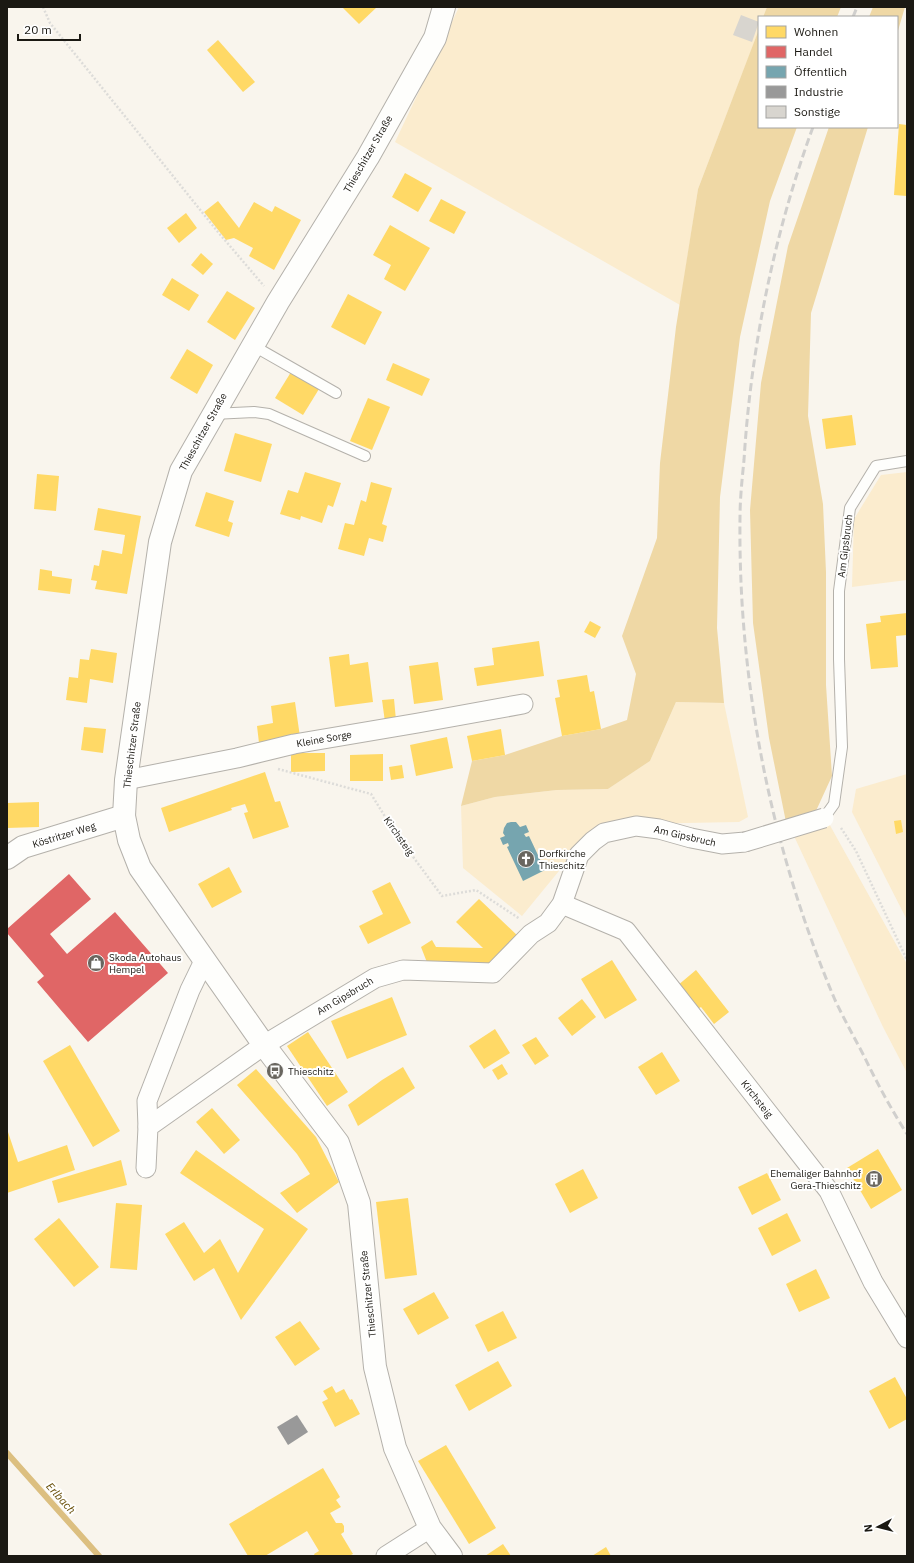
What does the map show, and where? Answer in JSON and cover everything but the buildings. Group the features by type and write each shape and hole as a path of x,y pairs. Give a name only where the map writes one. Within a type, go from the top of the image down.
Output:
{"main road":[{"name":"Thieschitzer Straße","path":"444,7 434,38 368,157 252,345 181,471 160,542 126,780 124,816 128,840 140,868 264,1045 338,1142 359,1204 375,1367 395,1448 430,1528 451,1556"},
{"name":"Köstritzer Weg","path":"7,858 23,847 124,816"}],"street":[{"name":"Kleine Sorge","path":"126,780 237,758 294,744 523,704"},
{"name":"Am Gipsbruch","path":"264,1045 375,978 403,970 493,973 531,934 548,922 562,904 579,854 604,833 636,826 659,829 691,838 722,844 745,842 826,816"},
{"name":"Kirchsteig","path":"562,904 626,931 829,1191 873,1282 907,1338"},
{"path":"146,1168 148,1127 147,1101 190,990 205,959"},
{"path":"148,1127 264,1045"},
{"path":"386,1556 430,1528"}],"lane":[{"path":"252,345 336,393"},
{"path":"213,414 254,412 269,414 365,456"},
{"name":"Am Gipsbruch","path":"826,816 834,804 842,747 839,659 839,591 850,508 876,466 907,461"}],"path":[{"path":"43,7 50,24 218,232 278,302"},
{"name":"Kirchsteig","path":"273,768 371,794 394,831 442,896 476,890 518,919 548,922"},
{"path":"826,816 834,819 856,851 907,960"}],"shaded area":[{"path":"459,7 767,7 763,16 758,16 758,32 698,189 680,305 395,142"},
{"path":"767,7 841,7 837,16 763,16"},
{"path":"873,7 905,7 898,31 898,16 869,16"},
{"path":"758,32 758,128 797,128 770,201 740,337 720,497 717,628 724,703 676,702 650,761 608,789 557,790 495,797 461,806 472,761 505,755 562,736 601,729 627,720 636,674 622,636 657,538 660,463 676,327 698,189"},
{"path":"829,128 868,128 811,313 808,416 823,504 826,572 826,685 832,776 815,813 786,822 769,738 753,623 750,510 761,383 788,246"},
{"path":"907,472 907,580 852,587 854,519 881,475"},
{"path":"676,702 724,703 748,817 739,822 630,824 577,849 522,916 463,868 461,806 495,797 557,790 608,789 650,761"},
{"path":"907,774 907,920 852,812 856,789"},
{"path":"827,820 907,964 907,1073 883,1027 794,836 809,833"}],"waterway":[{"name":"Erlbach","path":"7,1453 99,1556"}],"railway":[{"path":"853,16 857,7"},
{"path":"813,128 799,167 776,250 766,291 752,375 747,418 740,511 741,580 745,641 752,703 776,824 812,943 835,1000 879,1086 907,1134"}],"place":[{"name":"Dorfkirche Thieschitz","path":"526,859"},
{"name":"Skoda Autohaus Hempel","path":"96,963"},
{"name":"Thieschitz","path":"275,1071"},
{"name":"Ehemaliger Bahnhof Gera-Thieschitz","path":"874,1179"}]}
